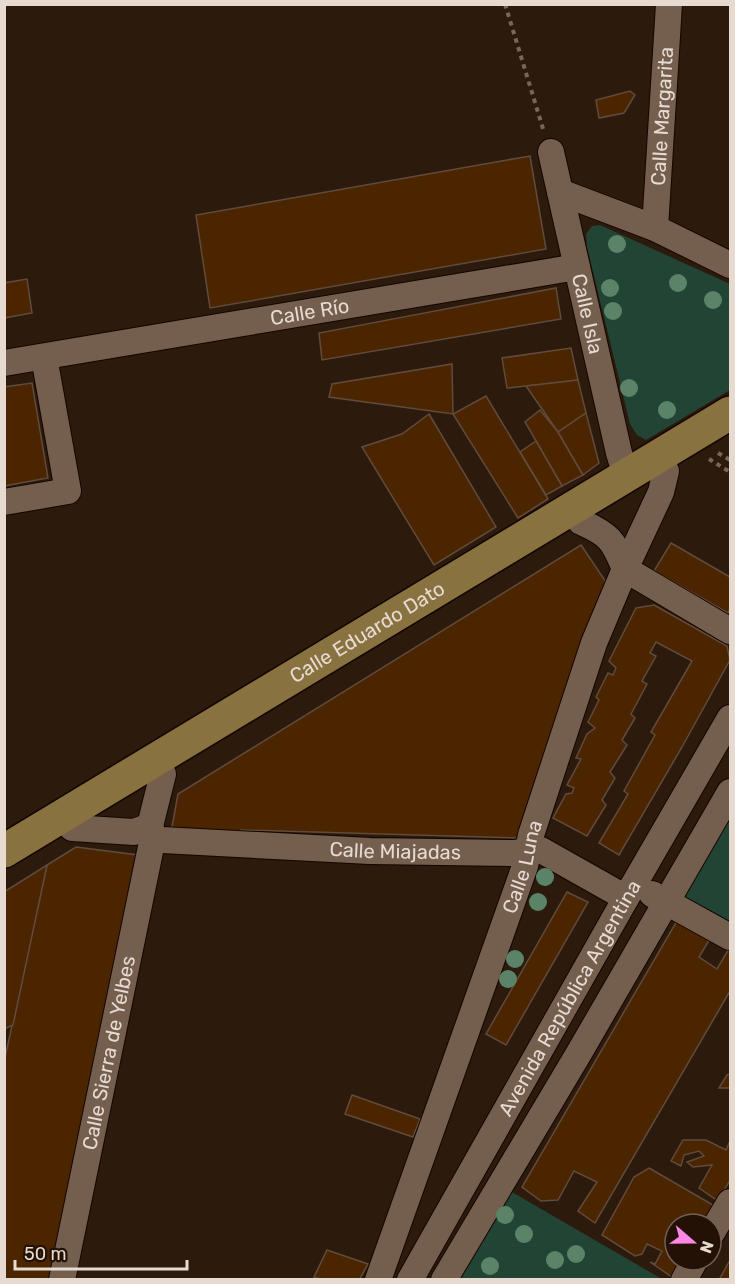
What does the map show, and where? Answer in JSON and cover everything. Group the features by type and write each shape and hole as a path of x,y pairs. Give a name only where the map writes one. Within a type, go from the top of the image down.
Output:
{"main road":[{"name":"Calle Eduardo Dato","path":"4,851 19,832 730,413"},
{"name":"Calle Eduardo Dato","path":"4,869 730,432"}],"street":[{"name":"Calle Margarita","path":"655,228 669,4"},
{"name":"Calle Isla","path":"551,152 619,453 626,475"},
{"path":"560,192 655,228 730,265"},
{"name":"Calle Río","path":"4,363 577,267"},
{"path":"4,502 68,491 44,357"},
{"name":"Calle Luna","path":"378,1280 529,850 531,835 594,643 661,492 666,471"},
{"path":"581,522 607,535 614,543 625,569 730,631"},
{"name":"Avenida República Argentina","path":"410,1280 730,718"},
{"name":"Calle Sierra de Yelbes","path":"62,1280 163,774"},
{"name":"Avenida República Argentina","path":"448,1277 730,792"},
{"name":"Calle Miajadas","path":"72,828 152,831 162,840 370,851 516,853 541,850 630,891 666,902 730,937"}],"path":[{"path":"505,4 551,152"},
{"path":"698,452 730,472"}],"green space":[{"path":"600,225 730,284 730,390 646,440 637,435 630,424 587,247 586,234 592,226"},
{"path":"730,814 730,925 682,898"},
{"path":"500,1185 662,1279 451,1280"}],"building":[{"path":"630,91 635,95 624,113 599,118 596,100"},
{"path":"530,156 546,249 210,308 196,215"},
{"path":"27,279 32,313 4,318 4,283"},
{"path":"556,288 561,319 322,360 319,333"},
{"path":"571,348 578,380 507,388 502,358"},
{"path":"452,364 453,414 329,397 332,384"},
{"path":"578,380 586,413 558,432 526,386"},
{"path":"32,383 48,478 4,486 4,387"},
{"path":"486,396 548,499 518,518 453,414"},
{"path":"540,410 558,432 583,475 562,486 525,422"},
{"path":"586,413 599,463 583,475 558,432"},
{"path":"429,414 496,527 434,565 362,447 402,434"},
{"path":"536,441 562,486 546,495 520,452"},
{"path":"671,543 730,577 728,613 654,571"},
{"path":"581,545 606,582 520,838 241,830 242,837 171,832 178,794"},
{"path":"654,605 727,646 730,660 619,855 599,843 628,794 624,791 655,735 651,732 692,661 656,642 650,653 656,656 642,681 647,684 631,714 635,718 622,740 627,745 610,772 615,778 602,800 606,805 587,836 553,818 566,794 572,793 574,788 567,785 581,759 576,758 587,734 595,728 588,722 599,700 596,697 608,673 613,675 616,668 609,661 636,608"},
{"path":"76,847 138,855 49,1280 4,1280 4,1062 47,865"},
{"path":"47,865 13,1025 4,1029 4,892"},
{"path":"567,892 588,902 506,1045 486,1034"},
{"path":"678,919 716,929 699,957 717,969 730,947 730,991 595,1223 578,1211 597,1182 574,1171 558,1200 541,1201 522,1187"},
{"path":"730,1074 730,1088 719,1088 727,1075"},
{"path":"352,1095 420,1119 413,1137 345,1114"},
{"path":"683,1140 706,1140 726,1150 730,1141 730,1180 718,1201 699,1188 712,1165 693,1167 687,1162 704,1156 699,1151 684,1155 681,1166 671,1161"},
{"path":"649,1168 713,1205 709,1212 663,1212 663,1271 650,1262 655,1264 662,1251 647,1244 642,1254 635,1256 602,1235 634,1177"},
{"path":"327,1250 368,1264 359,1280 323,1280 314,1277"},
{"path":"730,1260 730,1280 719,1280"},
{"path":"665,1272 679,1272 672,1277"}]}
